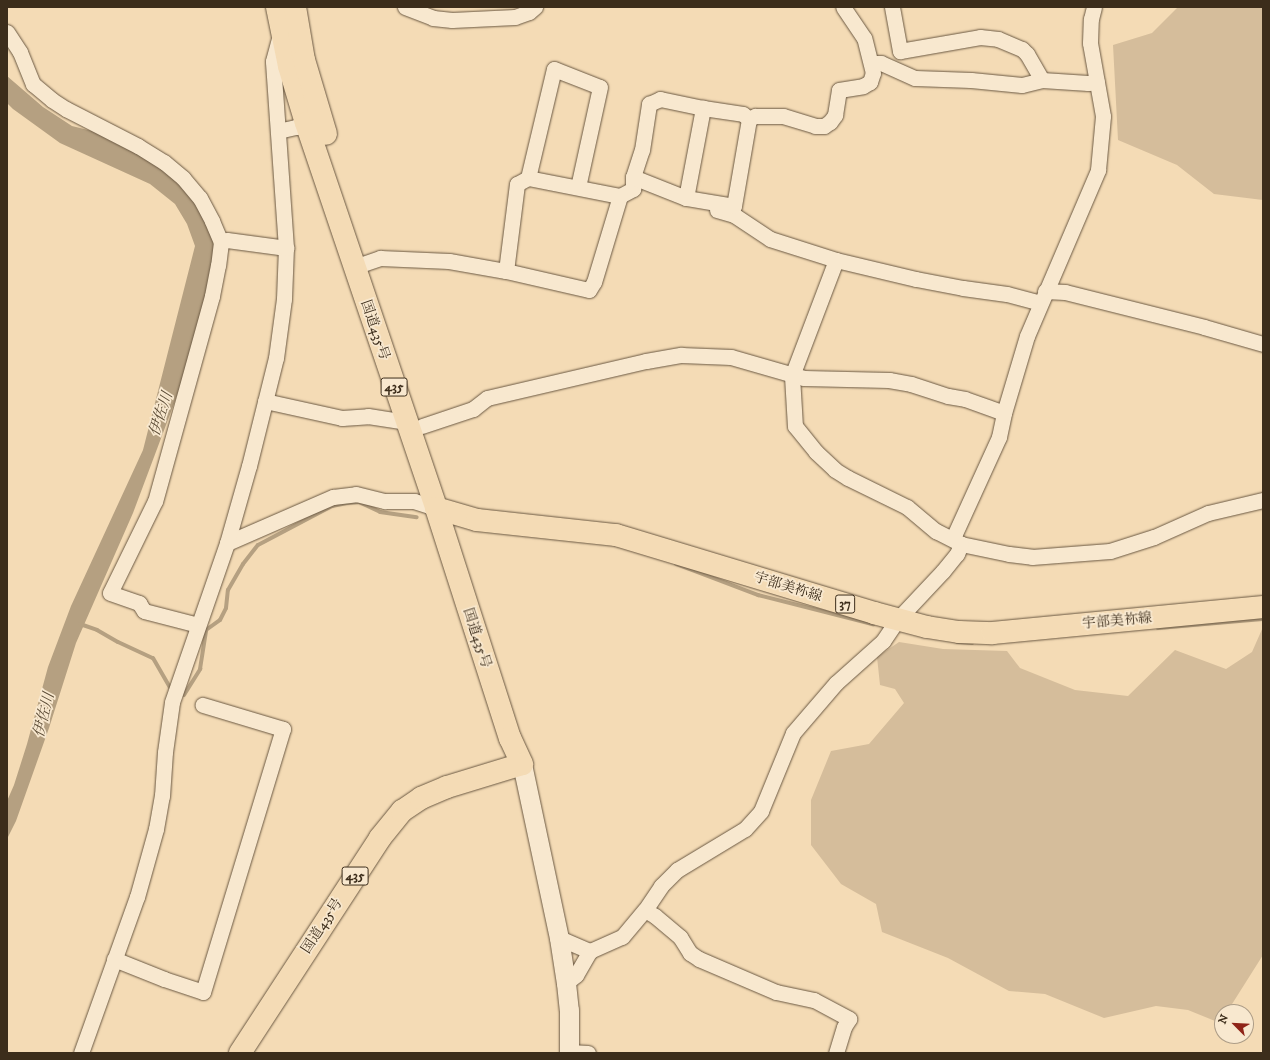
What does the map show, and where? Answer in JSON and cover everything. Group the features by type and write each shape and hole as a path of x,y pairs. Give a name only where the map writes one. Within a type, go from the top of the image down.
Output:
{"main road":[{"name":"国道435号","path":"240,1053 380,838 402,811 421,798 447,787 522,764 523,735 443,511 314,120 289,66 281,33 277,7"},
{"name":"国道435号","path":"294,7 314,120"},
{"name":"宇部美祢線","path":"443,511 477,520 616,534 897,620 959,632 993,633 1263,607"}],"street":[{"path":"405,7 433,18 452,20 515,17 529,12 535,7"},
{"path":"749,119 755,116 783,116 815,126 824,126 830,122 835,115 839,90 863,86 870,82 873,73 864,38 843,7"},
{"path":"892,7 900,51 980,37 998,39 1022,49 1027,54 1042,80"},
{"path":"566,983 576,975 590,951 622,937 645,910 661,886 677,870 745,829 761,811 793,733 836,683 883,641 897,620 943,571 956,554 957,541 1000,436 1004,413 1027,336 1098,170 1103,116 1090,43 1091,19 1094,7"},
{"path":"7,32 20,52 33,84 52,100 66,109 138,146 164,162 183,178 200,198 221,242 212,296 155,501 110,593 139,603 144,611 198,625"},
{"path":"81,1053 137,897 156,829 162,796 165,752 172,702 227,543 276,358 284,299 286,248 273,61 281,33"},
{"path":"871,63 881,63 915,78 971,80 1022,85 1042,80 1088,83 1097,82"},
{"path":"528,178 554,69 600,87 578,187"},
{"path":"506,271 517,184 528,178 620,196 633,189 634,177 642,150 650,104 660,98 703,108 743,114 749,119"},
{"path":"686,198 703,108"},
{"path":"634,177 686,198 734,206 749,119"},
{"path":"278,131 296,127 314,120"},
{"path":"361,264 380,258 449,261 506,271 589,290 594,282 620,196"},
{"path":"704,201 709,208 734,215 770,240 836,260 916,279 963,288 1043,297 1065,292 1204,327 1263,344"},
{"path":"221,242 227,240 286,248"},
{"path":"836,260 792,376 795,426 816,452 835,470 907,507 936,531 957,541 1009,554 1032,557 1110,552 1154,537 1214,511 1263,500"},
{"path":"265,401 342,418 368,416 414,424 473,409 487,398 646,361 681,356 731,357 792,376 804,378 890,380 911,384 948,396 965,399 1004,413"},
{"path":"227,543 333,497 356,494 386,501 414,501 443,511"},
{"path":"114,959 164,979 203,992 283,729 203,705"},
{"path":"522,764 559,938 576,1053"},
{"path":"645,910 655,916 680,937 690,952 699,959 776,992 814,1000 849,1019 844,1027 836,1053"},
{"path":"559,938 590,951"}],"shaded area":[{"path":"1178,7 1263,7 1263,200 1214,194 1177,165 1118,140 1113,45 1152,33"},
{"path":"1263,627 1263,955 1232,1004 1214,1004 1214,1021 1188,1010 1156,1006 1104,1018 1045,994 1009,991 948,958 882,932 876,904 841,884 811,845 811,800 831,751 869,744 904,703 895,689 880,685 877,657 899,642 943,649 1007,651 1020,668 1075,690 1128,696 1175,650 1226,669 1252,652"}],"water":[{"name":"伊佐川","path":"7,76 43,107 72,126 96,132 147,158 170,176 184,189 199,209 211,232 215,251 212,271 184,377 133,513 76,643 49,728 16,821 7,839 7,801 14,785 27,744 48,667 71,606 143,450 195,246 187,224 175,204 150,184 60,143 13,109 7,103"}],"waterway":[{"path":"184,695 200,669 206,630 220,620 226,608 228,590 243,564 258,545 332,506 347,503 359,502 380,512 417,517"},
{"path":"676,564 758,595 873,624"},
{"path":"1158,628 1263,619"},
{"path":"80,624 97,630 118,642 153,658 170,688"},
{"path":"957,642 972,643"}]}
